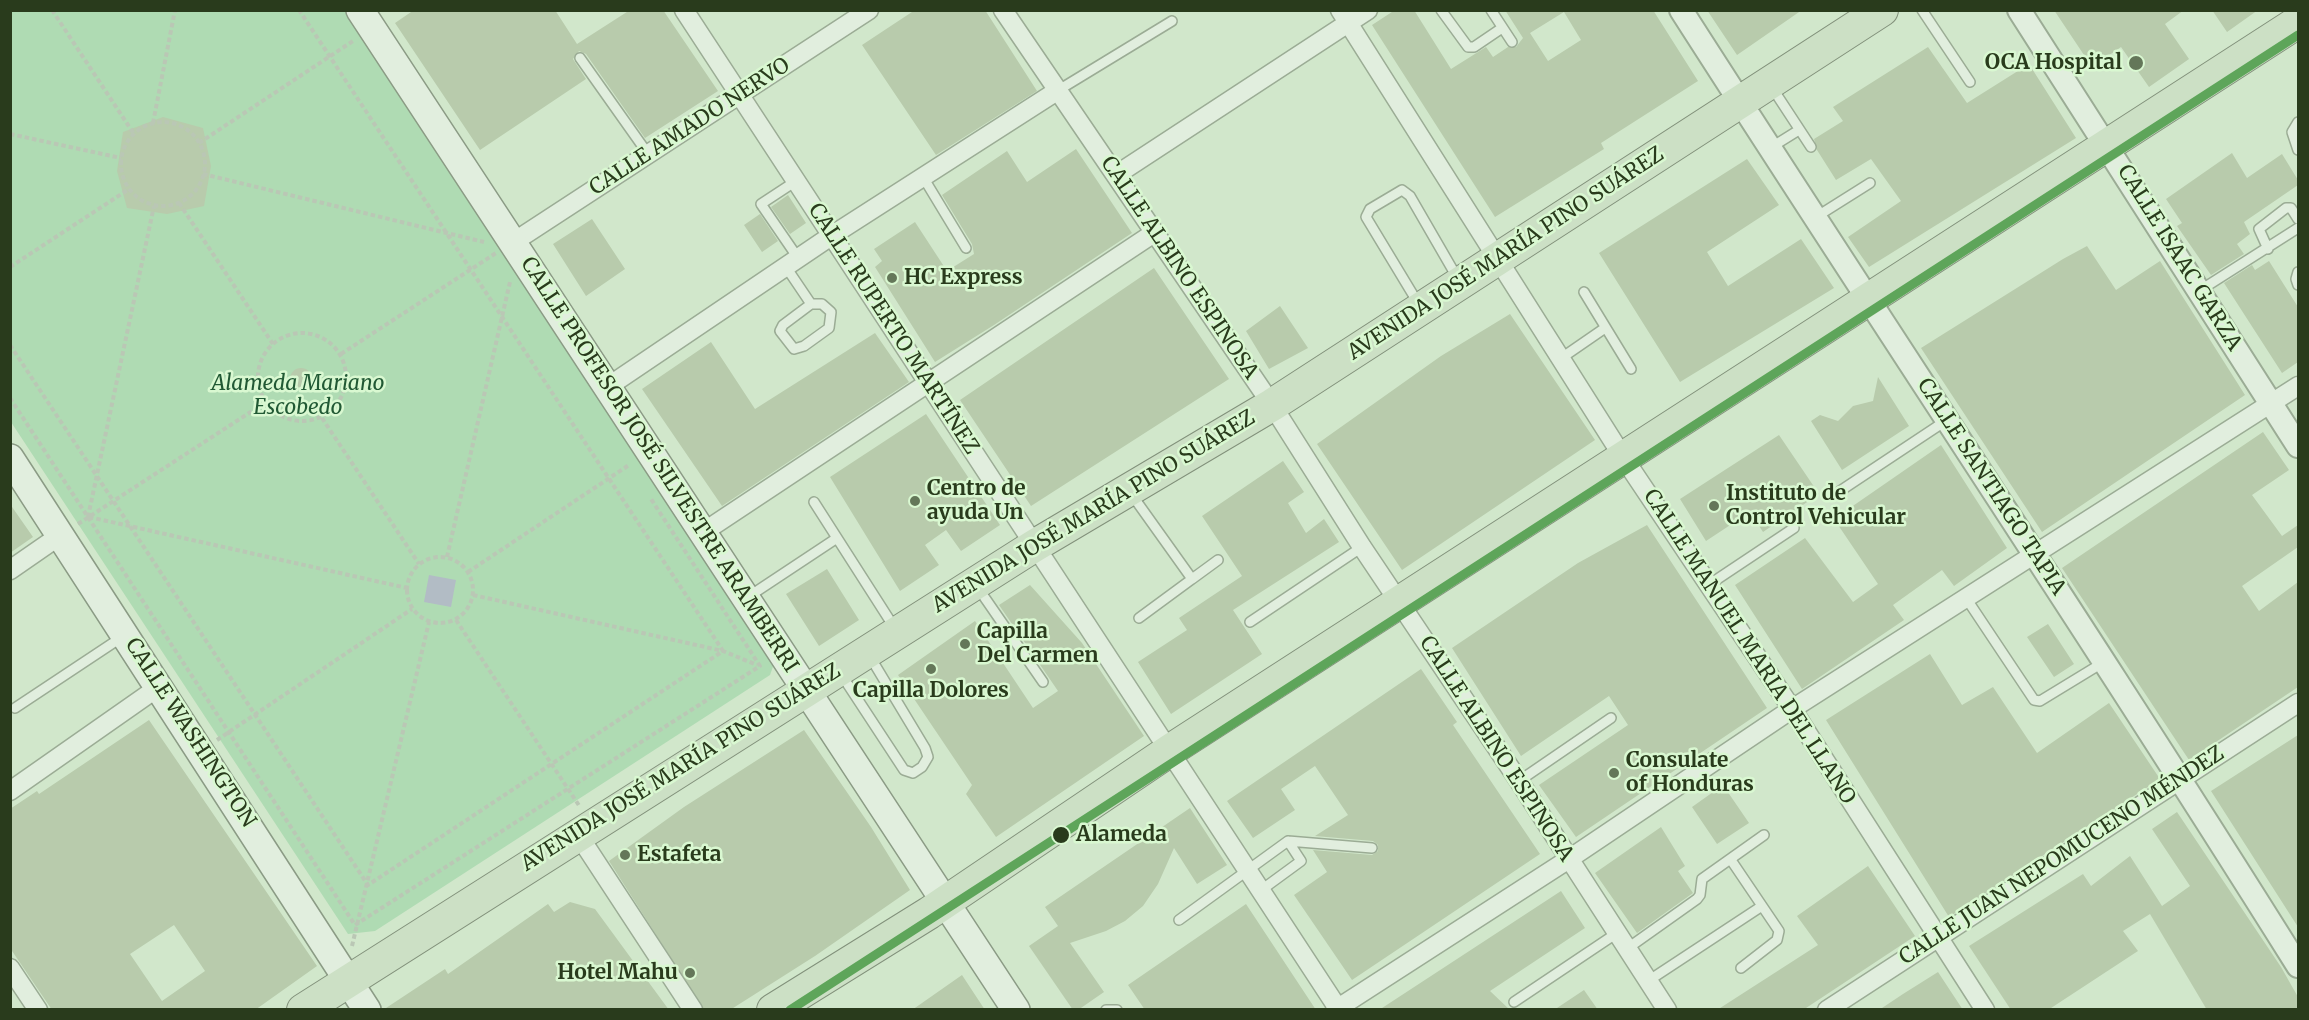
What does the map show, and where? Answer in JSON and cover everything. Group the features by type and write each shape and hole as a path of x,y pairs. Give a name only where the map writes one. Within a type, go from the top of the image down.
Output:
{"highway":[{"name":"AVENIDA JOSÉ MARÍA PINO SUÁREZ","path":"308,1008 347,980 585,828 1034,546 1272,405 1881,11"},
{"path":"773,1010 944,902 1169,751 2298,22"}],"main road":[{"name":"CALLE PROFESOR JOSÉ SILVESTRE ARAMBERRI","path":"360,27 501,254 606,388 807,689 1016,1010"},
{"name":"CALLE WASHINGTON","path":"10,458 127,634 367,1010"}],"street":[{"name":"CALLE RUPERTO MARTÍNEZ","path":"684,10 738,96 1034,546 1102,644 1337,1009"},
{"name":"CALLE AMADO NERVO","path":"501,254 648,154 869,10"},
{"name":"CALLE ALBINO ESPINOSA","path":"1003,10 1272,405 1362,547 1519,781 1667,1010"},
{"path":"1116,175 1344,17 1368,10"},
{"name":"CALLE SANTIAGO TAPIA","path":"1681,10 1868,301 2105,661 2298,966"},
{"name":"CALLE ISAAC GARZA","path":"2019,10 2108,145 2298,446"},
{"name":"CALLE MANUEL MARIA DEL LLANO","path":"1344,17 1623,457 1792,709 1985,1010"},
{"path":"606,388 831,236 1057,91"},
{"path":"702,533 1154,233"},
{"path":"1337,1009 1569,859 1792,709 2298,386"},
{"path":"10,570 62,534"},
{"path":"10,791 160,686"},
{"name":"CALLE JUAN NEPOMUCENO MÉNDEZ","path":"1827,1010 1936,936 2298,703"},
{"path":"585,828 693,1010"},
{"path":"10,968 38,1010"}],"lane":[{"path":"1442,10 1468,47 1474,47 1502,28"},
{"path":"1491,10 1512,42"},
{"path":"1922,10 1970,82"},
{"path":"1057,91 1172,21"},
{"path":"580,58 648,154"},
{"path":"1770,84 1811,147"},
{"path":"2298,122 2292,132 2298,150"},
{"path":"1770,148 1799,130"},
{"path":"923,177 966,248"},
{"path":"796,181 761,204 811,304"},
{"path":"1815,218 1870,183"},
{"path":"1421,309 1366,217 1370,209 1402,190 1410,196 1461,283"},
{"path":"2268,249 2259,233 2259,228 2286,208 2291,208 2298,219"},
{"path":"2199,291 2298,228"},
{"path":"2298,272 2295,279 2298,285"},
{"path":"1584,292 1631,369"},
{"path":"811,304 822,304 831,312 829,328 804,346 794,349 780,331 783,325 811,304"},
{"path":"1560,359 1605,328"},
{"path":"1837,493 1947,420"},
{"path":"1128,490 1192,579"},
{"path":"814,502 897,632"},
{"path":"1710,584 1794,528"},
{"path":"746,598 837,538"},
{"path":"1250,622 1362,547"},
{"path":"1139,618 1218,560"},
{"path":"975,583 1043,682"},
{"path":"1966,598 2034,700 2040,701 2105,661"},
{"path":"15,708 127,634"},
{"path":"838,670 904,770 910,773 917,771 926,763 928,757 926,748 867,651"},
{"path":"1519,781 1611,718"},
{"path":"1514,1002 1699,897 1700,880 1764,835"},
{"path":"1260,891 1300,861 1288,841"},
{"path":"1179,920 1288,841 1372,848"},
{"path":"1731,860 1778,928 1779,937 1741,968"},
{"path":"1648,981 1762,906"},
{"path":"1106,1010 1117,1010"}],"path":[{"path":"52,10 134,134"},
{"path":"153,123 175,10"},
{"path":"299,10 723,651"},
{"path":"199,143 329,56 360,27"},
{"path":"166,122 179,126 199,143 204,163 203,174 190,196 179,203 154,206 142,201 123,180 121,158 123,149 134,134 153,123 166,122"},
{"path":"10,134 121,158"},
{"path":"203,174 484,242 501,254 471,270 340,354"},
{"path":"10,267 129,189"},
{"path":"179,203 273,344"},
{"path":"88,517 154,206"},
{"path":"478,232 484,242"},
{"path":"504,273 516,291"},
{"path":"447,557 510,282"},
{"path":"309,333 322,337 340,354 346,372 345,390 340,401 322,418 301,422 291,420 281,416 266,402 261,393 258,372 266,352 273,344 290,335 309,333"},
{"path":"10,345 368,885 723,651"},
{"path":"10,398 355,925"},
{"path":"88,517 266,402"},
{"path":"322,418 419,564"},
{"path":"622,455 635,475"},
{"path":"468,572 629,465"},
{"path":"648,495 760,666"},
{"path":"88,517 406,588"},
{"path":"447,557 463,566 468,572 473,596 464,614 456,620 438,624 429,622 412,609 406,588 413,570 419,564 428,559 447,557"},
{"path":"473,596 723,651 769,670"},
{"path":"201,750 412,609"},
{"path":"456,620 568,788 585,828"},
{"path":"347,980 355,925 365,881 429,622"},
{"path":"355,925 760,666"}],"green space":[{"name":"Alameda Mariano Escobedo","path":"10,11 350,11 776,658 770,675 375,931 348,934 11,422"}],"shaded area":[{"path":"429,575 456,580 451,607 424,602"}],"building":[{"path":"414,10 555,10 577,44 630,10 663,10 718,91 645,138 586,54 579,51 573,59 586,79 480,150 395,23"},
{"path":"915,10 985,10 1037,91 936,155 862,45"},
{"path":"1395,10 1414,10 1451,69 1486,47 1493,57 1508,47 1516,47 1523,38 1505,10 1653,10 1698,81 1601,143 1604,149 1495,217 1372,25","holes":["1564,12 1581,40 1548,61 1530,33"]},
{"path":"1707,10 1802,10 1737,55"},
{"path":"2054,10 2184,10 2165,24 2189,59 2149,87 2121,47 2092,67"},
{"path":"2212,10 2258,10 2227,32"},
{"path":"1928,47 1967,103 2029,64 2076,138 1869,267 1848,237 1901,201 1871,159 1836,180 1817,150 1814,139 1843,121 1833,107"},
{"path":"163,117 203,128 211,166 204,206 167,214 127,208 117,171 123,132"},
{"path":"1076,149 1132,233 935,362 875,267 882,261 874,249 915,222 947,271 974,254 972,244 942,195 1007,151 1027,182"},
{"path":"2232,153 2247,178 2282,154 2298,180 2298,185 2244,222 2250,234 2237,244 2244,254 2211,275 2177,226 2182,223 2166,199"},
{"path":"1747,159 1779,205 1707,252 1728,286 1801,239 1834,288 1680,382 1599,253"},
{"path":"788,195 806,223 790,234 771,207"},
{"path":"760,214 778,241 762,252 744,225"},
{"path":"592,219 625,269 586,296 553,244"},
{"path":"2087,246 2116,290 2160,261 2245,395 2042,532 1921,348"},
{"path":"2269,261 2298,307 2298,362 2282,373 2224,283 2252,265 2255,270"},
{"path":"1154,268 1229,379 1031,506 960,400"},
{"path":"1280,306 1308,348 1269,369 1246,331"},
{"path":"1510,314 1595,440 1402,570 1317,444 1441,356"},
{"path":"875,333 909,382 722,506 642,389 711,342 755,409"},
{"path":"301,368 309,371 312,379 309,387 301,390 293,387 290,379 293,371"},
{"path":"1878,377 1909,426 1842,470 1811,421 1820,415 1838,421 1853,406 1873,401"},
{"name":"Centro de ayuda Un","path":"926,414 1000,525 961,551 946,530 925,545 939,565 900,591 830,477"},
{"path":"2263,432 2289,470 2252,495 2282,536 2298,525 2298,547 2242,586 2259,611 2298,582 2298,687 2189,760 2062,568"},
{"path":"1779,435 1819,494 1763,532 1750,512 1706,541 1680,499"},
{"path":"1941,445 2007,548 1954,586 1942,570 1893,605 1904,620 1802,689 1735,585 1805,538 1853,602 1878,584 1834,519"},
{"path":"1283,461 1304,492 1288,503 1306,533 1324,519 1339,542 1233,610 1262,654 1171,714 1138,662 1187,630 1179,618 1242,576 1202,516"},
{"path":"10,504 33,537 10,553"},
{"path":"1647,525 1767,708 1576,837 1539,785 1628,725 1609,696 1521,756 1452,648 1578,563"},
{"path":"827,569 859,620 819,646 786,594"},
{"path":"1030,585 1082,643 1144,736 996,837 966,794 972,785 898,675 975,621 1033,708 1058,691 999,605"},
{"path":"2048,624 2074,664 2054,677 2027,637"},
{"path":"1930,654 1962,705 1993,687 2037,753 2109,703 2160,779 1949,917 1826,720"},
{"path":"1421,669 1457,722 1453,725 1540,854 1352,980 1294,895 1327,872 1313,850 1372,855 1378,851 1378,845 1373,841 1315,836 1348,815 1315,766 1281,789 1295,810 1253,838 1227,801"},
{"path":"149,720 317,966 255,1010 52,1010 10,948 10,809 37,791 39,794","holes":["174,925 205,971 162,1001 130,954"]},
{"path":"804,730 871,827 910,890 815,956 730,1010 704,1010 609,861 684,807"},
{"path":"2298,735 2298,927 2211,791"},
{"path":"1723,785 1749,823 1717,844 1692,807"},
{"path":"1190,808 1227,865 1197,884 1174,848 1158,884 1143,906 1125,921 1106,931 1070,943 1104,992 1078,1010 1073,1010 1029,946 1058,926 1045,907"},
{"path":"2177,812 2281,967 2298,997 2298,1010 2207,1010 2150,914 2123,931 2138,951 2048,1010 2011,1010 1969,946 2083,874 2091,886 2130,856 2162,906 2190,886 2152,829"},
{"path":"1661,827 1685,866 1678,871 1693,893 1637,933 1595,873"},
{"path":"1868,866 1915,936 1803,1010 1717,1010 1818,945 1797,916"},
{"path":"1561,891 1585,928 1490,991 1510,1010 1379,1010"},
{"path":"570,902 595,909 669,1010 383,1010 445,969 448,974 548,904 554,912"},
{"path":"1246,904 1316,1010 1145,1010 1128,985"},
{"path":"1938,972 1963,1010 1879,1010 1903,994"},
{"path":"962,975 985,1010 912,1010"},
{"path":"1584,990 1598,1010 1554,1010"}],"transit line":[{"path":"790,1010 2298,35"}],"place":[{"name":"OCA Hospital","path":"2136,63"},
{"name":"HC Express","path":"892,278"},
{"name":"Centro de ayuda Un","path":"915,501"},
{"name":"Instituto de Control Vehicular","path":"1714,506"},
{"name":"Capilla Del Carmen","path":"965,644"},
{"name":"Capilla Dolores","path":"931,669"},
{"name":"Consulate of Honduras","path":"1614,773"},
{"name":"Alameda","path":"1061,835"},
{"name":"Estafeta","path":"625,855"},
{"name":"Hotel Mahu","path":"690,973"}]}
